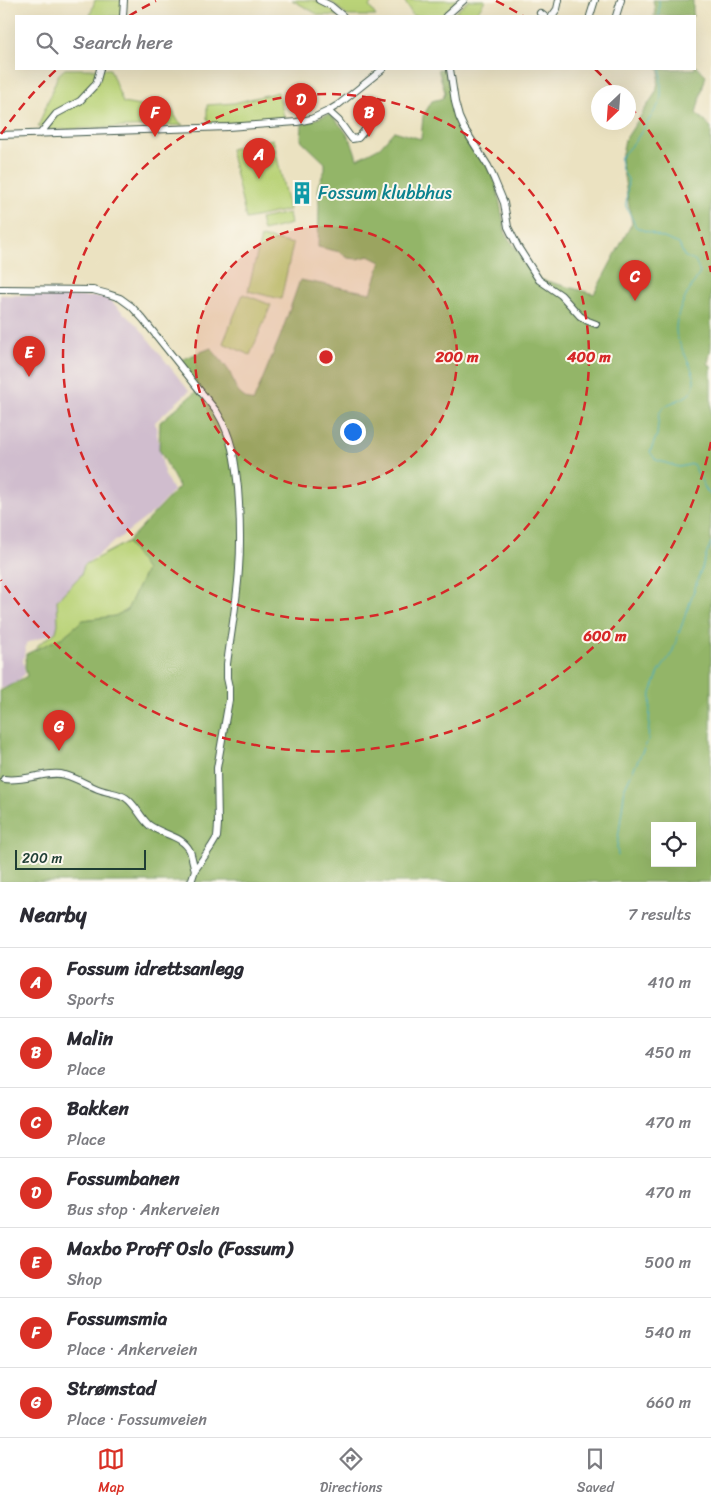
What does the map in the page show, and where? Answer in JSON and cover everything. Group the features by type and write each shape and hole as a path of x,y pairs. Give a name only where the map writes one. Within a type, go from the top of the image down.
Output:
{"street":[{"path":"123,15 124,0"},
{"path":"320,0 332,6 342,15"},
{"path":"447,15 464,0"},
{"path":"553,15 557,9 559,0"},
{"path":"590,15 595,0"},
{"path":"616,15 621,0"},
{"path":"40,134 56,114 80,101 96,84 100,70"},
{"path":"0,136 228,128 284,124 309,120 328,111 381,70"},
{"path":"450,70 459,117 488,166 500,191 508,227 514,241 538,279 561,295 580,316 596,324"},
{"path":"328,111 339,121 352,139 361,136 365,130"},
{"path":"0,289 93,290 120,298 131,306 212,405 223,422 232,445 236,464 240,548 239,572 226,664 229,700 217,768 217,837 195,870 191,882"},
{"path":"4,779 17,780 50,774 64,774 100,790 119,795 132,804 141,818 156,830 177,838 185,844 191,853 195,870"}],"shaded area":[{"path":"0,295 106,297 138,326 189,391 155,422 164,473 173,491 156,510 84,565 81,575 57,600 58,624 56,632 26,643 23,661 25,674 13,685 0,689"}],"green space":[{"path":"95,0 123,0 125,15 90,15"},
{"path":"292,0 320,2 340,15 319,15"},
{"path":"326,0 374,0 369,6 375,15 346,15 334,4"},
{"path":"404,0 458,0 442,15 412,15"},
{"path":"469,0 485,0 474,15 452,15"},
{"path":"653,0 693,0 693,15 654,15"},
{"path":"696,66 706,75 696,113 711,127 711,347 708,363 711,367 711,882 0,882 0,691 27,676 25,667 26,654 63,637 83,620 115,616 127,610 146,570 127,542 179,487 159,449 160,422 199,389 178,361 211,348 229,371 242,396 253,402 280,337 300,280 371,293 381,262 369,256 357,259 348,258 340,252 318,247 318,185 325,170 325,163 301,140 302,124 329,114 347,134 357,159 380,147 394,131 421,139 423,116 432,101 443,98 445,92 438,70 446,70 454,112 467,139 484,161 496,183 506,235 539,279 594,294 632,223 621,159 625,140 631,130 636,130 636,123 656,92 659,70 696,70"},
{"path":"64,70 110,70 123,103 172,110 178,121 183,125 49,130 38,127 58,75"},
{"path":"278,92 285,120 211,124 207,119 207,105 234,103"},
{"path":"273,139 289,210 246,219 230,149"},
{"path":"289,213 291,224 263,231 260,219"},
{"path":"261,237 293,244 281,299 248,291"},
{"path":"243,294 271,305 250,355 223,343"},
{"path":"127,542 146,570 127,610 115,616 83,620 63,637 37,649 38,645 56,632 58,624 57,600 81,575 84,565"}],"waterway":[{"path":"659,0 659,15"},
{"path":"661,70 661,101 636,140 620,158 622,170 628,179 626,206 636,227 679,244 684,256 696,262 700,273 678,314 676,330 677,337 692,369 694,385 689,394 667,405 659,413 657,435 650,452 656,460 679,467 693,464 706,490 711,495"},
{"path":"618,856 617,847 625,787 648,741 651,693 659,672 672,653 711,542"}],"place":[{"name":"Fossumbanen","path":"301,124"},
{"name":"Fossumsmia","path":"155,137"},
{"name":"Malin","path":"369,137"},
{"name":"Fossum idrettsanlegg","path":"259,179"},
{"name":"Fossum klubbhus","path":"302,193"},
{"name":"Bakken","path":"635,301"},
{"name":"Maxbo Proff Oslo (Fossum)","path":"29,377"},
{"name":"Strømstad","path":"59,751"}]}
